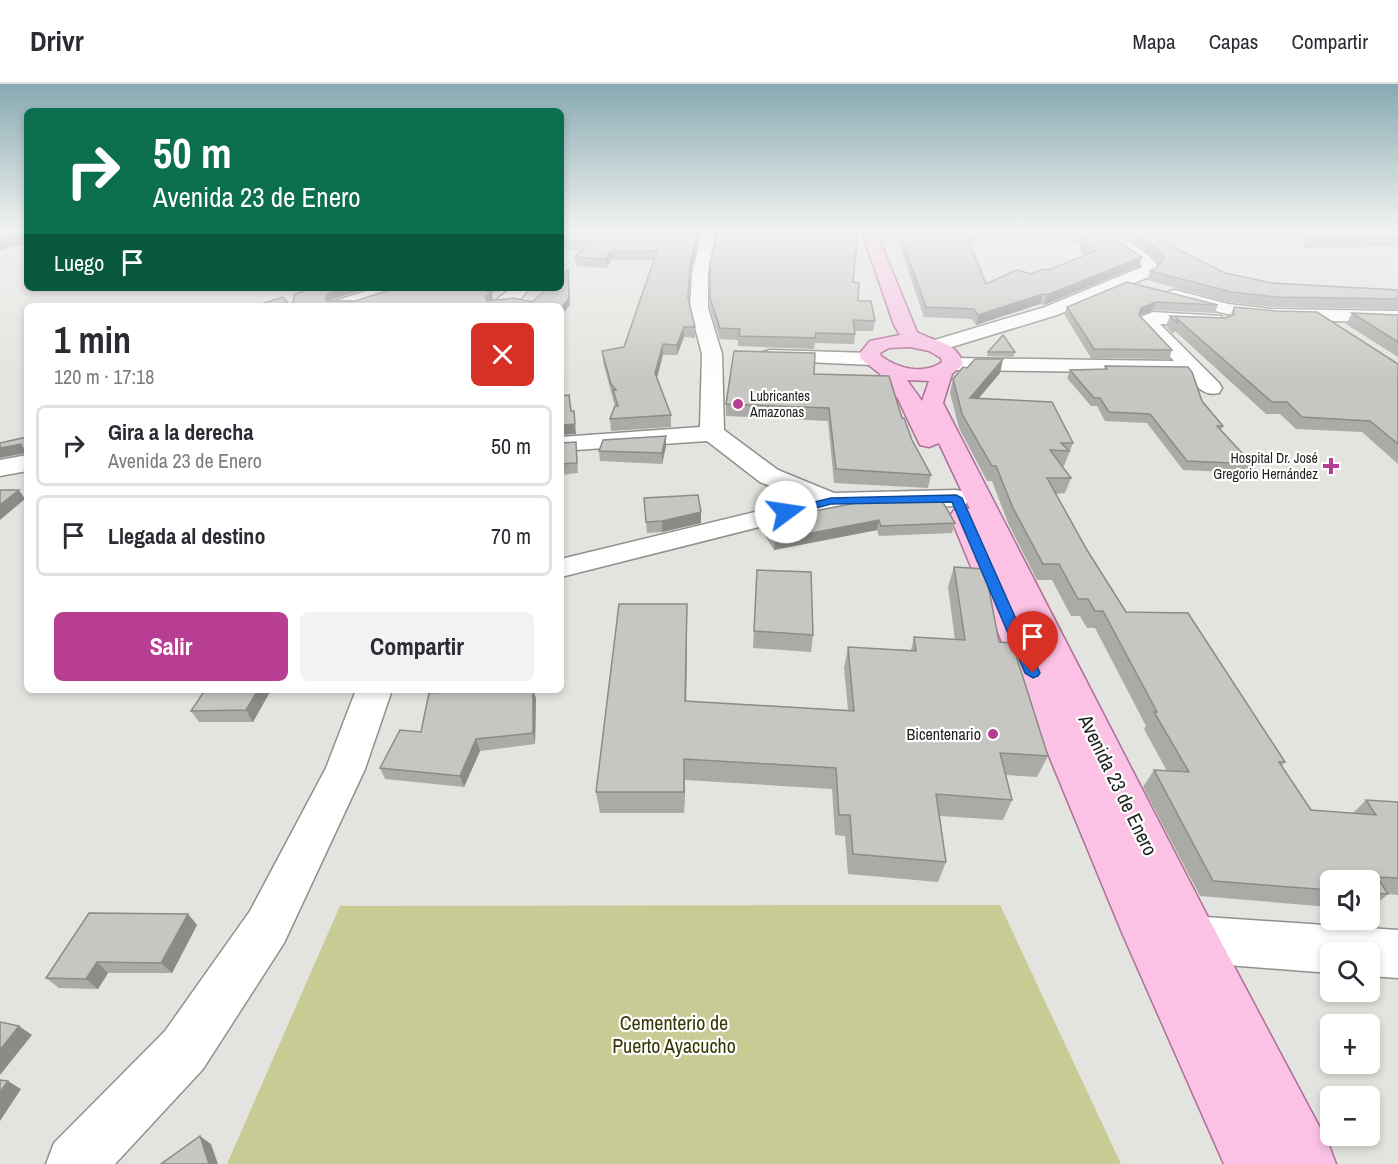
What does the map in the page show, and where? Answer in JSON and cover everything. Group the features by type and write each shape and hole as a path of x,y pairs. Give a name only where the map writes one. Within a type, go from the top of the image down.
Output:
{"main road":[{"name":"Avenida 23 de Enero","path":"876,282 890,331 883,357 909,398 956,498 1147,935 1254,1164"},
{"path":"887,282 903,325 910,336 940,356"},
{"name":"Avenida 23 de Enero","path":"940,356 932,403 1194,940 1307,1164"},
{"path":"883,357 940,356"},
{"path":"883,357 916,374 940,356"}],"street":[{"path":"700,282 699,308 731,355 712,433"},
{"path":"940,356 1123,282"},
{"path":"1125,282 1227,309 1271,314 1398,317"},
{"path":"347,303 384,291"},
{"path":"502,303 518,291"},
{"path":"1315,314 1349,338"},
{"path":"1211,388 1147,321 1153,318 1220,320"},
{"path":"731,355 883,357"},
{"path":"940,356 1186,363"},
{"path":"564,444 712,433 769,476 831,501"},
{"path":"0,468 24,464"},
{"path":"564,567 831,501 956,498"},
{"path":"75,1164 184,1050 267,927 345,769 373,693"},
{"path":"1147,935 1398,954"}],"green space":[{"name":"Cementerio de Puerto Ayacucho","path":"1000,905 1121,1164 227,1164 340,906"}],"building":[{"path":"564,282 568,282 569,298 564,304 293,303 295,294 304,291 335,291 329,293 325,299 327,301 355,301 387,291 487,291 492,292 485,297 487,301 514,298 532,302 545,291 564,291"},
{"path":"646,282 689,282 688,298 695,327 684,327 677,345 663,344 655,373 671,415 610,419 615,406 618,406 613,390 616,390 611,384 602,351 624,347"},
{"path":"710,282 855,282 859,283 858,301 871,301 875,321 853,320 855,334 816,333 815,338 739,336 740,329 720,328 710,298"},
{"path":"917,282 1078,282 1047,295 1043,294 978,315 974,309 926,307"},
{"path":"1126,282 1218,305 1156,302 1141,308 1139,315 1172,350 1094,349 1067,307"},
{"path":"1195,282 1269,282 1398,290 1398,299 1276,297 1232,292"},
{"path":"283,297 288,303 264,303"},
{"path":"1234,307 1317,312 1398,364 1398,444 1370,421 1302,417 1287,402 1272,402 1176,318 1178,324 1170,316 1225,318 1234,315"},
{"path":"1352,313 1398,315 1398,342"},
{"path":"1003,335 1015,352 988,352"},
{"path":"734,351 815,353 814,374 889,376 902,418 931,475 836,469 829,408 726,404"},
{"path":"975,359 1003,359 970,398 1052,402 1073,443 1061,443 1069,451 1050,450 1071,478 1047,478 1087,550 1126,612 1188,613 1285,762 1279,762 1311,810 1376,815 1366,800 1398,802 1398,878 1380,877 1380,870 1320,870 1320,889 1213,881 1154,770 1189,772 1154,712 1157,712 1103,611 1095,611 1088,599 1078,599 1059,564 1043,564 1013,508 996,466 992,466 962,414 953,379 963,367 967,368"},
{"path":"1105,366 1188,367 1202,401 1223,426 1217,426 1252,464 1187,461 1150,414 1109,412 1100,398 1094,398 1070,370 1107,369"},
{"path":"569,395 575,424 564,425 564,396"},
{"path":"666,436 662,453 599,451 603,440"},
{"path":"24,438 23,449 21,444 0,448 0,443"},
{"path":"576,442 577,463 564,464 564,443"},
{"path":"0,490 19,490 0,505"},
{"path":"698,495 701,512 662,521 646,522 644,498"},
{"path":"941,499 955,523 881,526 879,520 775,540 763,521 871,500"},
{"path":"954,567 985,569 999,642 1012,643 1048,756 1000,753 1012,800 936,794 946,862 853,854 850,815 839,815 836,768 684,759 684,792 596,792 619,604 687,604 685,701 854,711 848,647 916,651 914,637 965,640"},
{"path":"757,570 811,572 813,635 754,631"},
{"path":"203,693 256,693 246,710 191,711"},
{"path":"429,693 533,693 533,733 476,739 460,776 380,768 400,730 421,732"},
{"path":"1380,882 1388,894 1380,894"},
{"path":"89,913 188,914 161,963 97,962 86,979 46,978"},
{"path":"0,1022 19,1026 0,1050"},
{"path":"0,1080 8,1081 0,1092"},
{"path":"200,1136 209,1164 161,1164"}],"place":[{"name":"Lubricantes Amazonas","path":"738,404"},
{"name":"Hospital Dr. José Gregorio Hernández","path":"1331,466"},
{"name":"Bicentenario","path":"993,734"}],"route":[{"path":"786,512 831,501 956,498 1033,673"}]}
